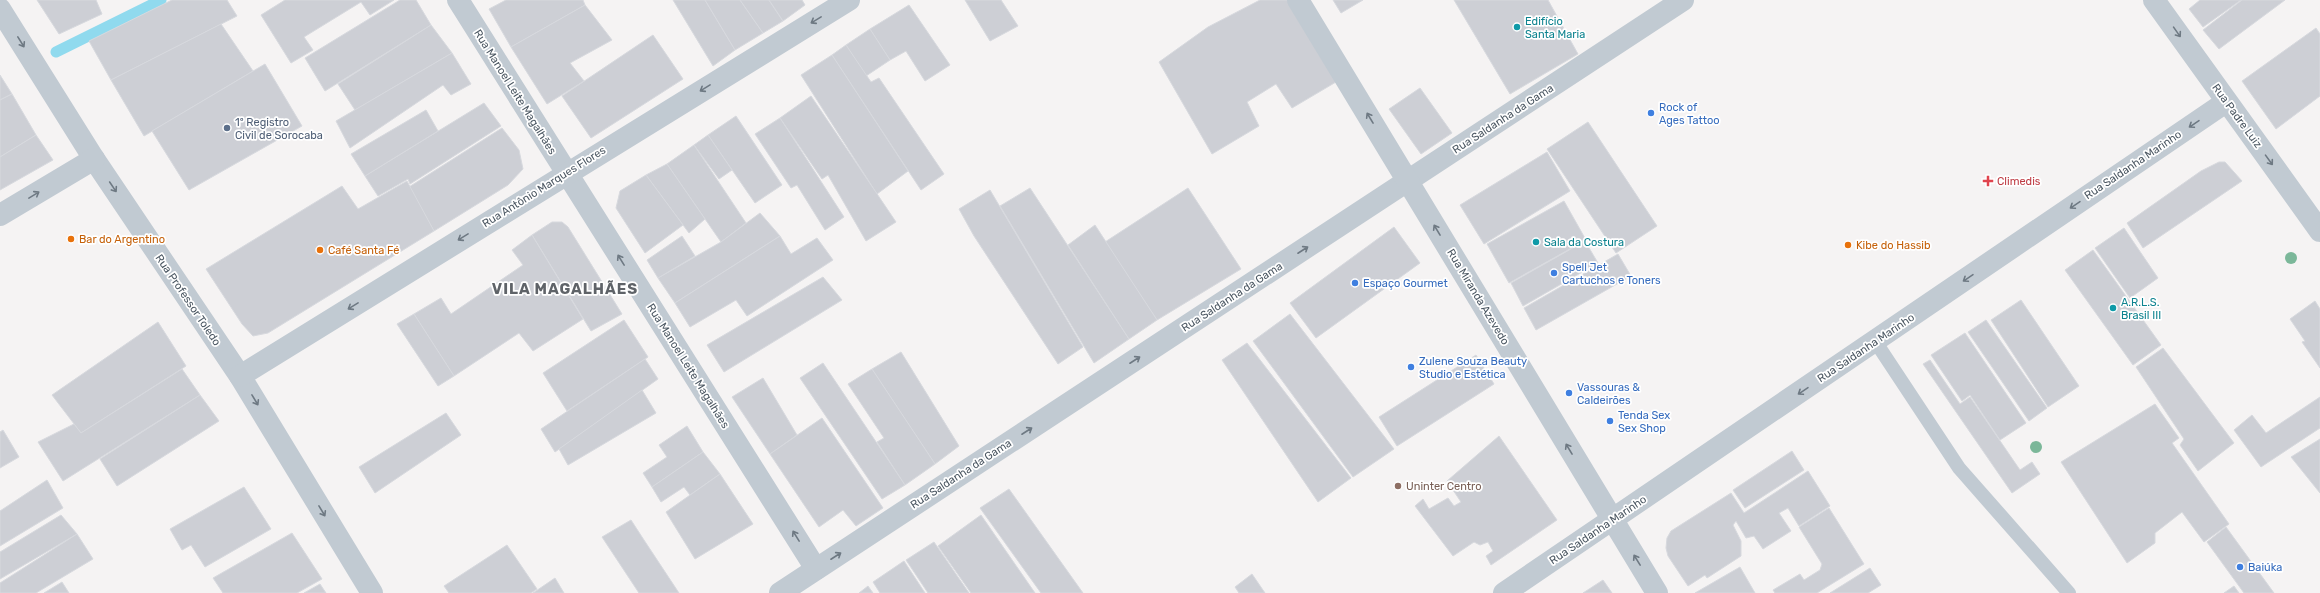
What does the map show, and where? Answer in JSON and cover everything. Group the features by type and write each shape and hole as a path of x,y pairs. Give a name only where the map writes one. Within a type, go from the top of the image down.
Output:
{"street":[{"name":"Rua Manoel Leite Magalhães","path":"458,0 816,569"},
{"name":"Rua Antônio Marques Flores","path":"240,376 566,173 849,0"},
{"name":"Rua Miranda Azevedo","path":"1298,0 1657,593"},
{"name":"Rua Saldanha da Gama","path":"780,593 1683,0"},
{"name":"Rua Padre Luiz","path":"2154,0 2320,231"},
{"name":"Rua Professor Toledo","path":"0,9 94,159 240,376 372,593"},
{"name":"Rua Saldanha Marinho","path":"1504,593 1613,521 2226,102"},
{"path":"0,215 94,159"}],"lane":[{"path":"1875,341 1959,468 2069,593"}],"building":[{"path":"37,0 96,0 102,14 59,34"},
{"path":"172,0 227,0 237,16 111,80 89,41"},
{"path":"285,0 394,0 370,15 361,2 304,37 313,50 291,63 261,15"},
{"path":"400,0 416,0 431,25 325,91 305,58"},
{"path":"506,0 583,0 585,5 511,47 489,9"},
{"path":"673,0 705,0 735,50 713,66"},
{"path":"705,0 740,0 763,33 735,50"},
{"path":"740,0 769,0 783,21 763,33"},
{"path":"769,0 802,0 805,5 783,21"},
{"path":"965,0 1001,0 1018,26 990,41"},
{"path":"1260,0 1290,0 1336,82 1292,108 1276,84 1247,102 1259,126 1212,154 1159,62 1208,27"},
{"path":"1333,0 1363,0 1341,13"},
{"name":"Edifício Santa Maria","path":"1454,0 1548,0 1578,54 1510,94"},
{"path":"2200,0 2241,0 2203,27 2189,9"},
{"path":"2242,0 2285,0 2219,49 2203,30"},
{"path":"585,5 612,40 570,63 584,81 547,104 511,47"},
{"path":"909,5 950,65 925,81 906,51 890,60 870,29"},
{"path":"221,24 253,71 144,136 111,80"},
{"path":"431,25 452,53 355,110 338,84"},
{"path":"2316,28 2320,34 2320,96 2276,129 2242,81"},
{"path":"870,29 890,60 866,76 846,45"},
{"path":"653,35 683,79 591,138 562,96"},
{"path":"846,45 871,82 879,78 944,174 921,190 832,55"},
{"path":"452,53 471,84 451,95 443,85 350,148 336,121"},
{"path":"832,55 908,171 877,194 801,75"},
{"name":"1º Registro Civil de Sorocaba","path":"265,64 302,126 189,190 152,131"},
{"path":"0,75 12,94 0,100"},
{"path":"1420,88 1452,133 1421,154 1389,109"},
{"path":"12,94 36,135 0,157 0,100"},
{"path":"811,96 896,222 866,241 828,175 822,179 780,118"},
{"path":"484,103 501,126 410,184 408,179 378,196 365,176"},
{"path":"426,110 438,131 365,176 351,154"},
{"path":"736,116 782,185 755,203 708,135"},
{"path":"780,118 844,217 825,230 797,185 791,188 755,134"},
{"path":"1588,122 1657,226 1616,253 1547,149"},
{"path":"502,128 519,150 523,169 508,185 434,231 409,187"},
{"path":"36,135 53,160 0,190 0,157"},
{"path":"708,135 732,170 719,179 694,145"},
{"path":"694,145 746,223 721,242 667,164"},
{"path":"1547,152 1570,191 1484,244 1460,205"},
{"path":"2219,162 2225,162 2242,181 2143,248 2127,223 2201,171"},
{"path":"667,164 705,219 689,233 646,175"},
{"path":"646,175 683,225 645,253 616,208 620,191"},
{"name":"Café Santa Fé","path":"407,181 434,231 268,333 253,336 242,324 206,269 342,186 358,209"},
{"path":"1030,188 1129,339 1094,363 1000,206"},
{"path":"1188,188 1241,269 1157,320 1105,242"},
{"path":"990,190 1083,347 1058,364 974,236 959,209"},
{"name":"Sala da Costura","path":"1564,201 1586,240 1509,283 1487,244"},
{"path":"760,213 780,236 675,303 658,278 721,242"},
{"path":"552,222 562,222 568,227 622,314 591,331 532,235"},
{"path":"1095,225 1157,320 1129,339 1068,245"},
{"name":"Espaço Gourmet","path":"1394,227 1420,263 1316,338 1290,303"},
{"path":"2124,228 2158,278 2130,298 2095,248"},
{"path":"532,235 583,319 533,351 519,333 454,376 414,314 441,298 451,314 523,265 512,250"},
{"path":"682,236 695,256 658,278 647,260"},
{"path":"780,236 791,254 817,238 833,260 747,316 736,300 690,327 675,303"},
{"name":"Spell Jet Cartuchos e Toners","path":"1585,241 1598,263 1523,306 1511,283"},
{"name":"A.R.L.S. Brasil III","path":"2093,250 2161,345 2133,365 2065,270"},
{"path":"1618,254 1631,276 1536,330 1524,308"},
{"path":"823,277 842,300 724,372 707,345"},
{"path":"2021,300 2079,386 2048,407 1991,320"},
{"path":"2315,301 2320,309 2320,368 2302,342 2305,341 2290,319"},
{"path":"414,314 454,376 438,386 397,324"},
{"path":"1290,314 1394,449 1353,477 1253,341"},
{"path":"624,320 648,357 567,411 543,373"},
{"path":"1986,320 2047,408 2029,421 1968,332"},
{"path":"158,322 186,366 81,433 52,395"},
{"path":"1965,333 2026,423 2000,440 1970,395 1962,401 1931,355"},
{"path":"1247,343 1351,478 1318,502 1222,360"},
{"path":"2163,348 2234,443 2198,471 2180,445 2184,439 2136,367"},
{"path":"901,352 959,446 935,464 872,369"},
{"path":"1476,355 1494,384 1397,446 1379,417"},
{"path":"645,359 658,379 555,452 541,429"},
{"path":"1930,360 1960,404 1970,397 2020,470 2032,462 2040,474 2012,493 1923,364"},
{"path":"823,363 905,485 882,499 800,378"},
{"path":"182,369 200,395 63,481 38,442 74,424 81,433"},
{"path":"872,369 935,464 905,485 877,442 884,438 848,384"},
{"path":"763,378 797,435 770,454 732,397"},
{"path":"642,390 656,413 568,465 559,449"},
{"path":"200,395 219,421 117,486 100,459"},
{"path":"2320,397 2320,428 2261,467 2234,430 2252,415 2266,433"},
{"path":"2155,404 2179,438 2172,443 2229,524 2204,542 2182,512 2155,533 2155,543 2127,563 2061,462"},
{"path":"446,413 461,435 375,493 359,467"},
{"path":"822,418 883,508 856,526 843,510 819,527 770,454"},
{"path":"687,426 703,452 652,487 643,473 667,457 659,445"},
{"path":"3,430 19,457 0,468 0,432"},
{"path":"1499,436 1557,520 1491,565 1486,556 1493,551 1488,542 1480,545 1474,542 1453,556 1415,506 1423,499 1429,509 1448,498 1454,506 1461,502 1447,481"},
{"path":"2320,439 2320,493 2291,457"},
{"path":"1792,451 1804,470 1745,508 1733,490"},
{"path":"703,452 720,474 690,495 684,487 661,502 652,487"},
{"path":"1808,471 1830,506 1799,526 1788,508 1779,513 1791,531 1763,549 1754,536 1746,538 1736,521 1733,525 1741,541 1741,556 1707,578 1705,575 1688,586 1668,556 1666,548 1667,538 1671,531 1731,493 1744,513"},
{"path":"720,474 753,524 695,559 666,512"},
{"path":"47,480 63,508 0,546 0,511"},
{"path":"244,487 271,529 205,567 191,545 182,550 170,529"},
{"path":"1009,489 1083,593 1041,593 980,508"},
{"path":"1829,508 1864,564 1817,593 1775,593 1773,590 1800,574 1804,580 1820,570 1822,564 1799,527"},
{"path":"61,515 77,534 0,579 0,552"},
{"path":"981,515 1035,593 971,593 938,546"},
{"path":"631,520 679,593 639,593 602,537"},
{"name":"Baiúka","path":"2226,527 2274,593 2244,593 2207,542"},
{"path":"292,533 322,579 297,593 223,593 213,578"},
{"path":"77,534 93,559 36,593 0,593 0,583"},
{"path":"934,542 969,593 928,593 906,560"},
{"path":"507,545 537,589 531,593 449,593 444,586"},
{"path":"904,561 925,593 880,593 873,582"},
{"path":"1740,567 1755,593 1695,593"},
{"path":"1870,568 1881,585 1868,593 1830,593"},
{"path":"1252,574 1265,593 1239,593 1235,587"},
{"path":"555,578 564,593 533,593"},
{"path":"1603,580 1612,593 1583,593"},
{"path":"62,582 69,593 44,593"},
{"path":"320,584 326,593 304,593"},
{"path":"868,586 873,593 859,593"},
{"path":"2234,586 2239,593 2224,593"}],"waterway":[{"path":"56,52 161,0"}],"place":[{"name":"Edifício Santa Maria","path":"1517,27"},
{"name":"Rock of Ages Tattoo","path":"1651,113"},
{"name":"1º Registro Civil de Sorocaba","path":"227,128"},
{"name":"Climedis","path":"1988,181"},
{"name":"Bar do Argentino","path":"71,239"},
{"name":"Sala da Costura","path":"1536,242"},
{"name":"Kibe do Hassib","path":"1848,245"},
{"name":"Café Santa Fé","path":"320,250"},
{"name":"Spell Jet Cartuchos e Toners","path":"1554,273"},
{"name":"Espaço Gourmet","path":"1355,283"},
{"name":"A.R.L.S. Brasil III","path":"2113,308"},
{"name":"Zulene Souza Beauty Studio e Estética","path":"1411,367"},
{"name":"Vassouras & Caldeirões","path":"1569,393"},
{"name":"Tenda Sex Sex Shop","path":"1610,421"},
{"name":"Uninter Centro","path":"1398,486"},
{"name":"Baiúka","path":"2240,567"}],"district":[{"name":"VILA MAGALHÃES","path":"565,289"}]}
